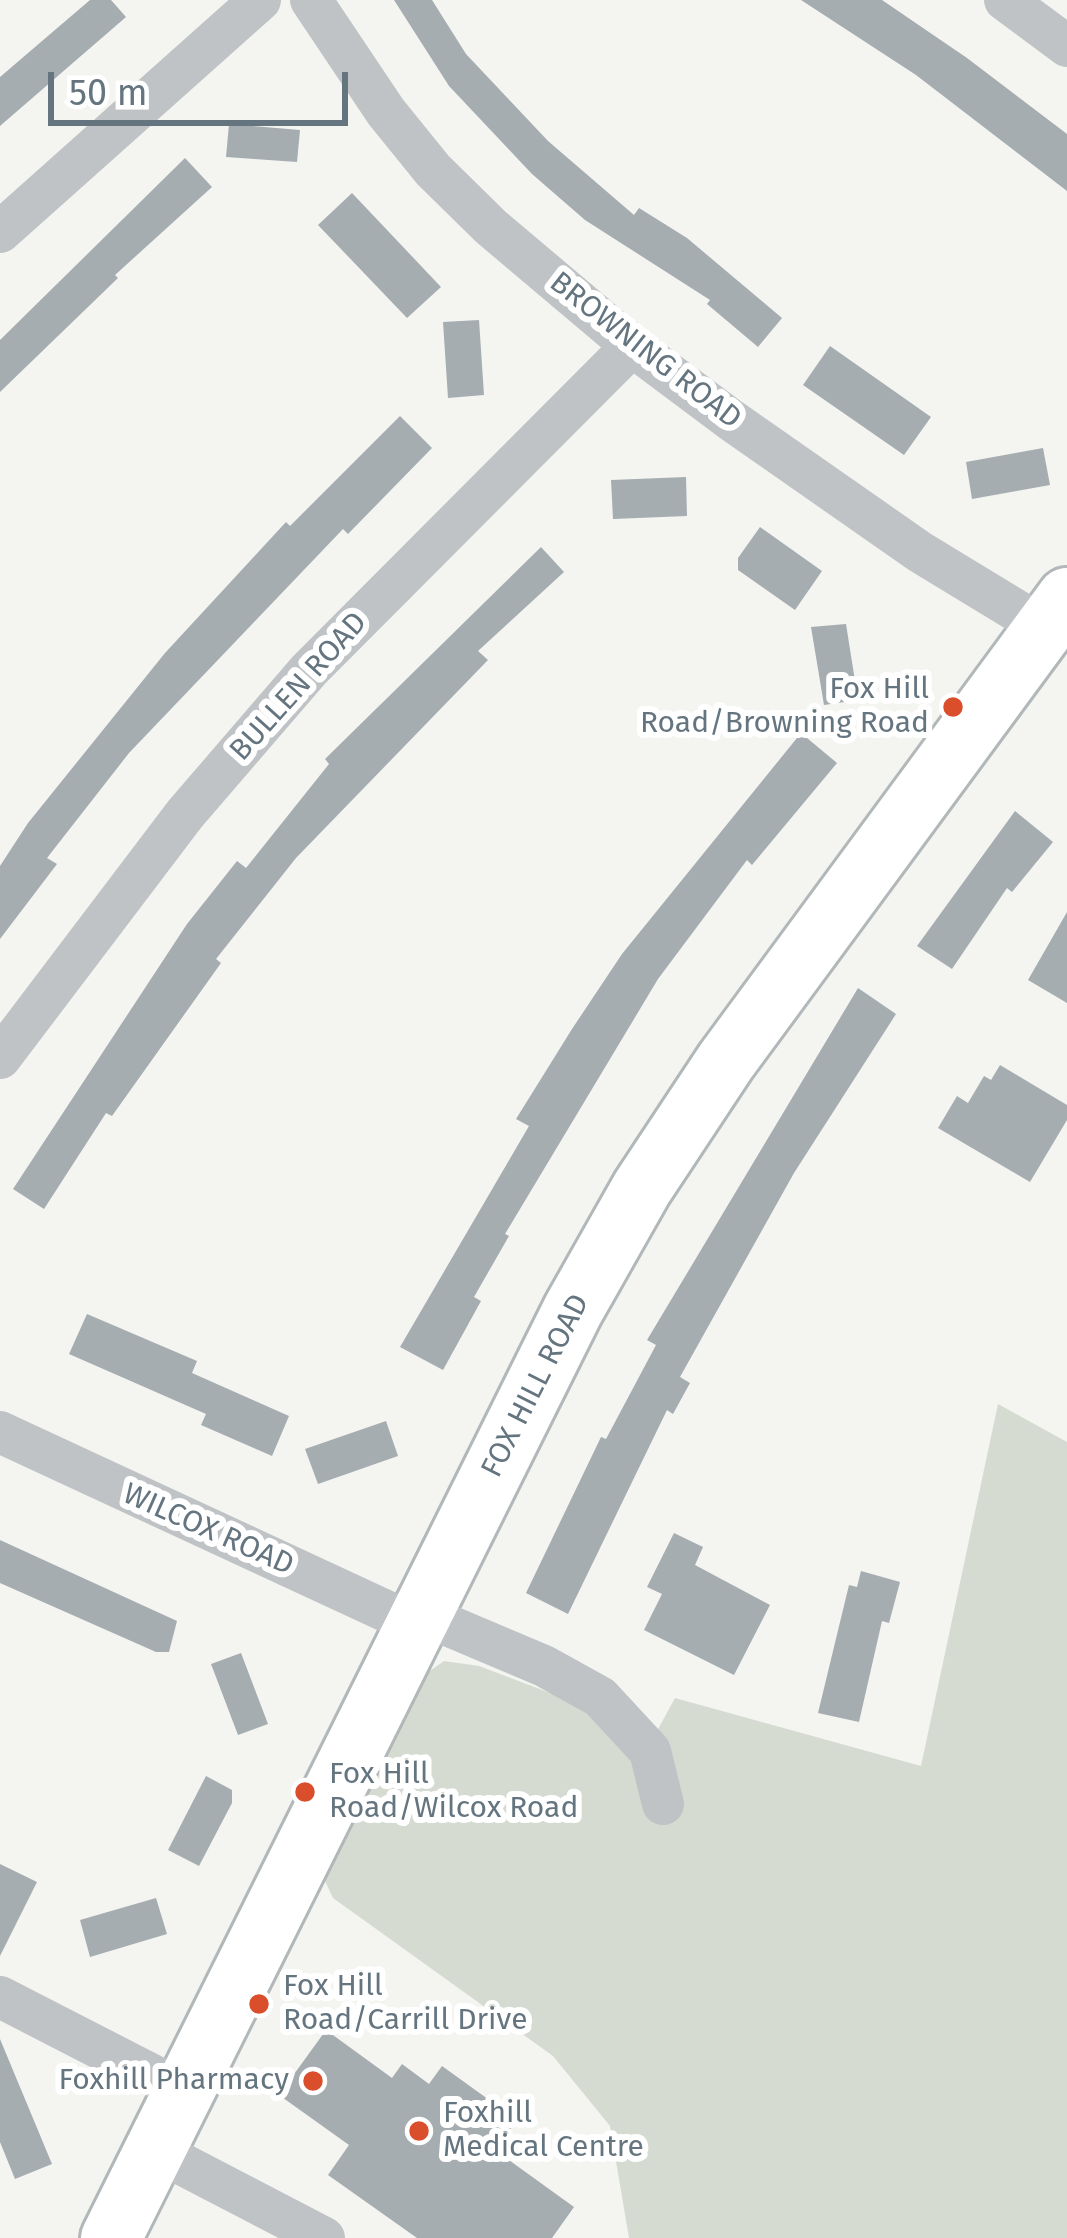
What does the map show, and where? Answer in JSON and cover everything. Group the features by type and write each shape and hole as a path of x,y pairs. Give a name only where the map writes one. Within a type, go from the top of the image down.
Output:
{"street":[{"path":"0,232 260,0"},
{"name":"BROWNING ROAD","path":"311,0 386,112 433,170 632,346 920,552 1056,613"},
{"path":"1005,0 1067,46"},
{"name":"BULLEN ROAD","path":"0,1058 185,814 309,670 632,346"},
{"name":"FOX HILL ROAD","path":"110,2238 573,1310 642,1188 726,1061 1056,613"},
{"name":"WILCOX ROAD","path":"0,1432 419,1619 544,1666 600,1697 650,1751 663,1804"},
{"path":"0,1997 183,2091"},
{"path":"154,2150 324,2238"}],"shaded area":[{"path":"998,1404 1067,1442 1067,2238 629,2238 610,2126 553,2056 333,1898 324,1879 420,1678 444,1661 479,1666 656,1733 675,1698 921,1766"}],"building":[{"path":"90,0 111,0 126,17 0,126 0,77"},
{"path":"394,0 432,0 466,54 548,141 634,215 639,208 687,238 782,318 758,347 707,304 710,300 585,220 532,174 449,86"},
{"path":"801,0 882,0 967,58 1067,134 1067,191 916,75"},
{"path":"229,124 300,130 297,162 226,157"},
{"path":"185,158 212,187 115,275 118,278 0,392 0,340"},
{"path":"352,193 441,287 407,318 318,225"},
{"path":"479,320 484,395 448,398 443,322"},
{"path":"830,346 931,417 904,455 803,385"},
{"path":"400,416 432,448 348,534 343,529 129,753 47,858 57,864 0,939 0,866 28,823 165,653 286,522 290,526"},
{"path":"1043,448 1050,485 972,499 966,462"},
{"path":"686,477 687,516 613,519 611,480"},
{"path":"760,527 822,571 795,610 738,570 738,558"},
{"path":"541,547 564,572 478,651 488,660 296,858 216,959 221,963 112,1116 106,1113 44,1209 13,1189 187,924 237,861 246,868 329,764 325,759"},
{"path":"846,624 858,700 824,705 811,627"},
{"path":"801,733 837,763 752,865 747,860 658,979 505,1234 509,1236 474,1297 481,1301 443,1370 400,1347 529,1126 516,1119 572,1029 622,954"},
{"path":"1015,811 1053,842 1012,892 1007,888 952,969 917,946"},
{"path":"1067,912 1067,1003 1028,980"},
{"path":"858,988 896,1014 794,1173 680,1377 690,1383 673,1414 667,1410 568,1614 526,1593 601,1437 606,1439 656,1345 647,1340"},
{"path":"1000,1065 1067,1105 1067,1120 1030,1182 938,1128 957,1096 968,1103 984,1076 991,1080"},
{"path":"87,1314 197,1361 192,1373 289,1416 272,1456 201,1425 206,1414 69,1354"},
{"path":"386,1421 398,1456 318,1484 305,1449"},
{"path":"674,1533 703,1547 695,1565 770,1605 734,1675 644,1630 662,1594 647,1587"},
{"path":"0,1540 177,1621 169,1652 156,1652 0,1583"},
{"path":"861,1571 900,1582 889,1623 882,1621 859,1722 818,1713 849,1585 857,1587"},
{"path":"241,1653 268,1724 238,1735 211,1664"},
{"path":"206,1776 232,1790 232,1803 199,1866 168,1850"},
{"path":"0,1864 37,1882 0,1956"},
{"path":"156,1898 167,1934 90,1957 80,1920"},
{"name":"Foxhill Medical Centre","path":"326,2030 392,2078 402,2064 429,2084 442,2066 517,2120 495,2150 574,2207 552,2238 417,2238 328,2175 349,2145 279,2095"},
{"path":"0,2039 52,2164 15,2179 0,2142"}],"place":[{"name":"Fox Hill Road/Browning Road","path":"953,707"},
{"name":"Fox Hill Road/Wilcox Road","path":"305,1792"},
{"name":"Fox Hill Road/Carrill Drive","path":"259,2004"},
{"name":"Foxhill Pharmacy","path":"313,2081"},
{"name":"Foxhill Medical Centre","path":"419,2131"}]}
